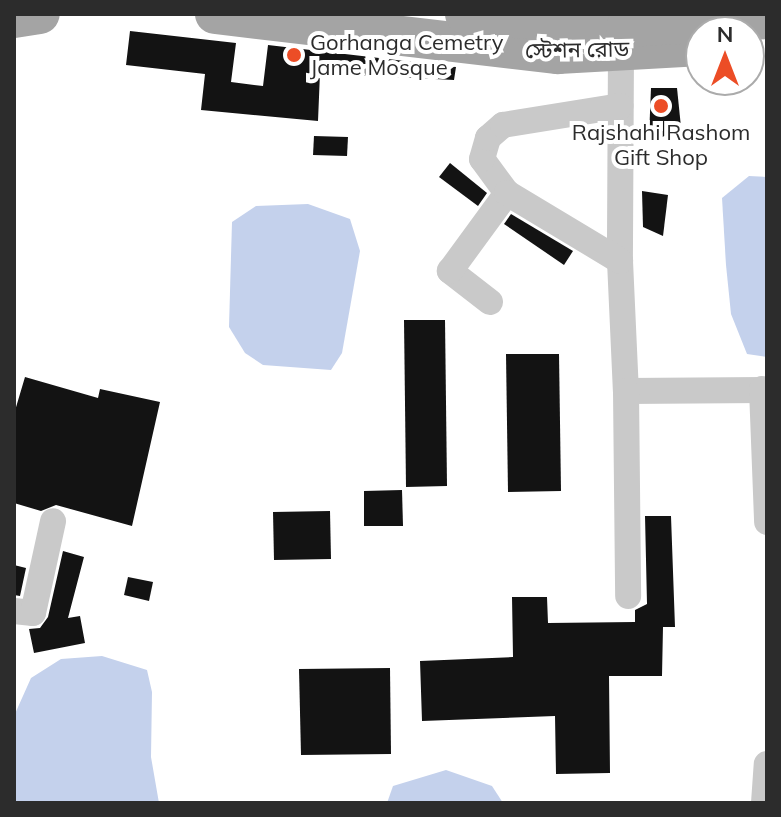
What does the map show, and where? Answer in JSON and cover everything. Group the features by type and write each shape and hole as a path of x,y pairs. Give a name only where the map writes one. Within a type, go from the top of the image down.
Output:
{"main road":[{"path":"14,18 40,14"},
{"name":"স্টেশন রোড","path":"215,14 455,46 558,54 685,47"},
{"name":"স্টেশন রোড","path":"465,14 626,27 767,19"}],"street":[{"path":"621,50 620,261 626,391 628,596"},
{"path":"620,106 503,125 488,138 482,159 507,193 620,261"},
{"path":"490,302 450,271 507,193"},
{"path":"626,391 765,390 767,522"},
{"path":"14,611 33,613 53,521"},
{"path":"764,803 767,764"}],"water":[{"path":"749,176 767,177 767,357 747,354 731,314 726,265 722,198"},
{"path":"308,204 350,219 360,251 342,353 331,370 263,365 245,353 229,327 232,222 256,206"},
{"path":"102,656 147,670 152,692 151,757 159,803 14,803 14,716 31,678 61,659"},
{"path":"446,770 492,786 503,803 387,803 393,786"}],"building":[{"path":"130,31 236,43 231,82 263,86 268,45 456,67 454,80 320,73 318,121 201,110 205,74 126,65"},
{"path":"651,88 677,88 682,137 649,137"},
{"path":"314,136 348,137 347,156 313,155"},
{"path":"450,163 487,193 478,206 439,177"},
{"path":"642,191 668,195 663,236 643,227"},
{"path":"511,214 573,251 564,265 504,224"},
{"path":"404,320 445,320 447,486 406,487"},
{"path":"506,354 559,354 561,491 508,492"},
{"path":"25,377 98,398 100,389 160,402 132,526 56,505 41,511 14,503 14,414"},
{"path":"402,490 403,526 364,526 364,491"},
{"path":"330,511 331,559 274,560 273,512"},
{"path":"645,516 671,516 675,627 663,627 662,676 609,676 610,773 556,774 555,716 422,721 420,661 513,657 512,597 547,597 548,623 635,622 635,610 647,604"},
{"path":"63,551 84,557 68,618 80,616 85,643 34,653 29,629 40,628 48,617"},
{"path":"14,565 26,568 20,596 14,595"},
{"path":"128,577 153,582 149,601 124,595"},
{"path":"390,668 391,754 301,755 299,669"}],"place":[{"name":"Gorhanga Cemetry Jame Mosque","path":"294,55"},
{"name":"Rajshahi Rashom Gift Shop","path":"661,106"}]}
